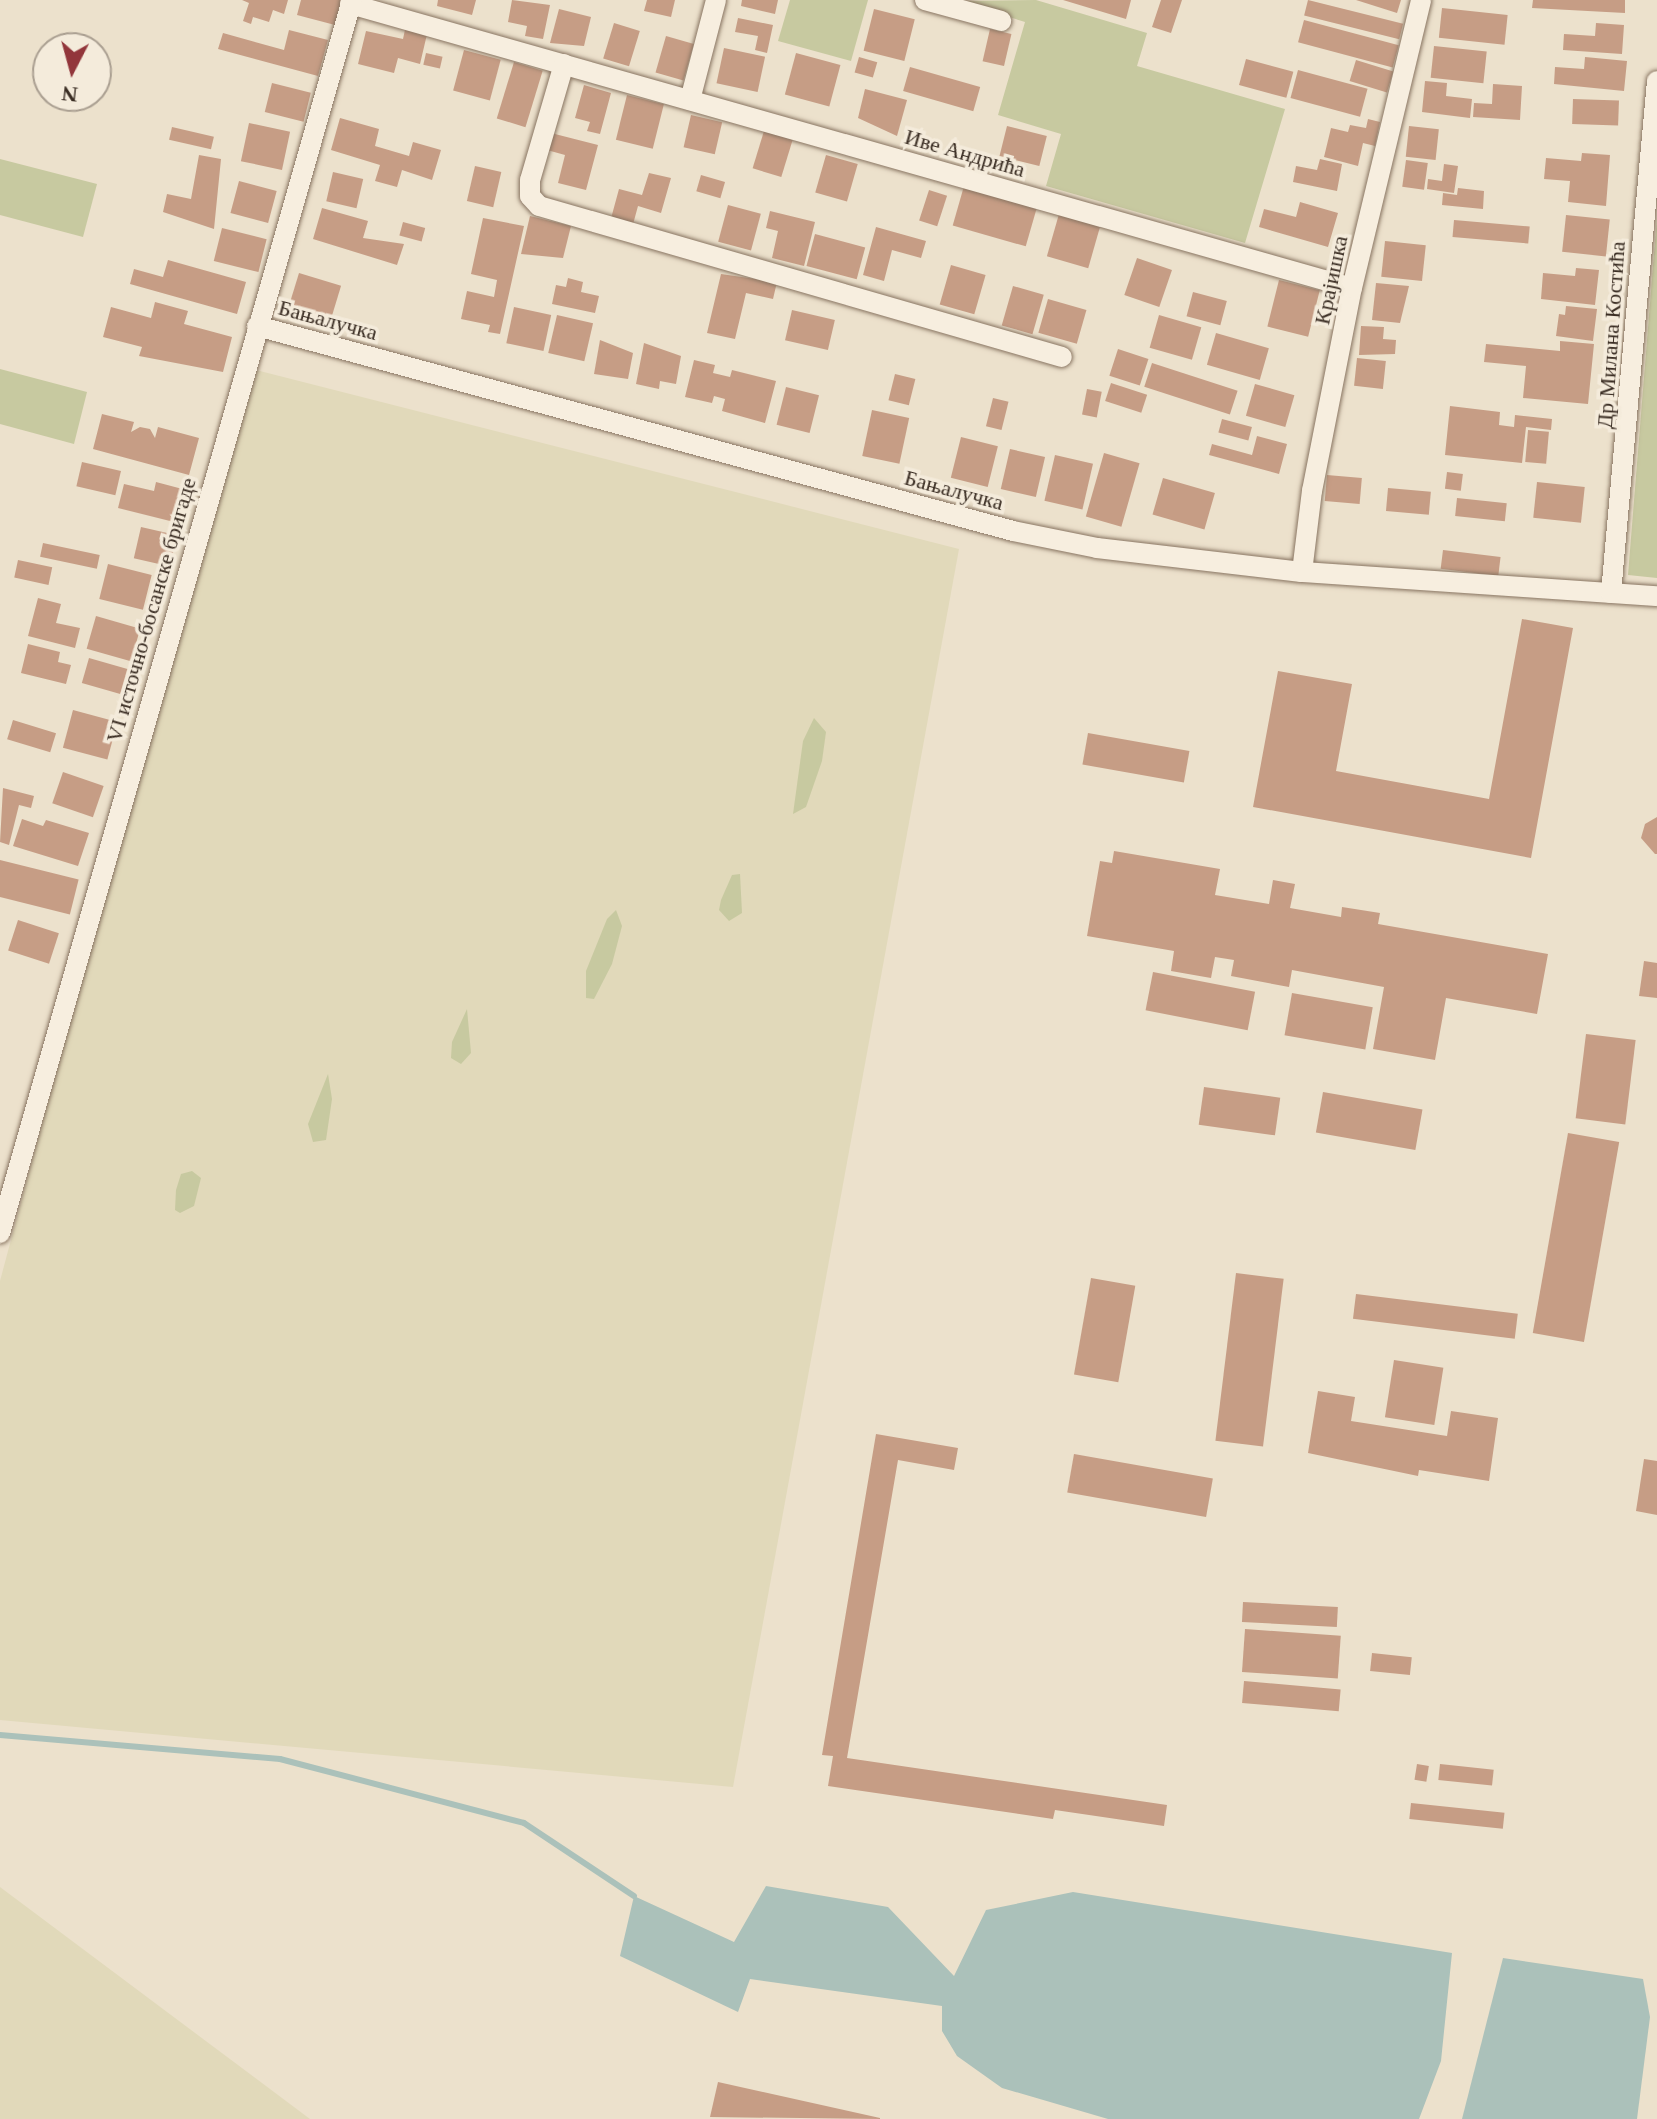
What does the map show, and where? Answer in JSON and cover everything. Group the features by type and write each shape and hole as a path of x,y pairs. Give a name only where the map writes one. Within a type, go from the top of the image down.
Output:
{"street":[{"path":"690,100 716,0"},
{"path":"925,0 1001,21"},
{"name":"Крајишка","path":"1302,572 1312,491 1352,288 1421,0"},
{"name":"Иве Андрића","path":"351,2 1352,288"},
{"name":"VI источно-босанске бригаде","path":"0,1233 351,2"},
{"path":"564,64 530,180 530,196 539,206 1062,357"},
{"name":"Др Милана Костића","path":"1611,593 1657,81"},
{"name":"Бањалучка","path":"257,326 1013,531 1097,548 1302,572 1657,596"}],"shaded area":[{"path":"244,367 959,549 733,1787 0,1720 0,1281"},
{"path":"0,1887 310,2119 0,2119"}],"green space":[{"path":"790,0 868,0 851,61 778,41"},
{"path":"1036,0 1147,33 1137,66 1285,109 1245,243 1046,186 1061,134 998,115 1025,22 959,1"},
{"path":"0,159 97,184 83,237 0,215"},
{"path":"1657,217 1657,578 1628,575"},
{"path":"0,369 87,392 74,444 0,424"},
{"path":"814,718 826,732 822,761 806,807 793,814 803,741"},
{"path":"740,874 742,913 729,921 719,910 721,900 732,875"},
{"path":"616,910 622,926 612,964 594,999 586,998 586,971 607,919"},
{"path":"467,1009 471,1053 461,1064 451,1058 452,1042"},
{"path":"328,1074 332,1099 326,1140 313,1142 308,1124"},
{"path":"192,1171 201,1178 194,1206 180,1213 175,1210 176,1190 181,1174"}],"water":[{"path":"766,1886 888,1907 954,1976 986,1910 1073,1892 1452,1953 1441,2061 1419,2119 1108,2119 1002,2088 957,2056 942,2031 942,2006 750,1979 738,2012 620,1956 634,1896 734,1942"},
{"path":"1503,1958 1643,1979 1650,2017 1637,2119 1462,2119"}],"building":[{"path":"242,0 288,0 284,14 273,10 269,22 253,17 251,24 243,21 249,3"},
{"path":"301,0 341,0 335,25 297,15"},
{"path":"438,0 476,0 472,15 437,6"},
{"path":"512,0 550,5 543,39 525,36 527,26 508,22"},
{"path":"647,0 675,0 671,17 644,11"},
{"path":"742,0 778,0 775,14 741,6"},
{"path":"1063,0 1131,0 1126,19"},
{"path":"1161,0 1182,0 1171,33 1152,27"},
{"path":"1308,0 1403,24 1399,39 1304,16"},
{"path":"1356,0 1401,0 1397,13"},
{"path":"1533,0 1625,0 1625,13 1532,8"},
{"path":"1442,8 1508,15 1505,45 1439,38"},
{"path":"559,9 591,17 584,46 550,43"},
{"path":"874,9 915,19 904,61 864,51"},
{"path":"738,18 773,25 767,53 755,50 758,36 735,32"},
{"path":"1304,20 1399,45 1393,68 1298,42"},
{"path":"614,23 640,31 629,66 603,58"},
{"path":"1596,23 1624,25 1622,54 1563,50 1564,34 1595,36"},
{"path":"406,25 428,30 420,64 398,58 394,73 358,64 366,31 403,39"},
{"path":"990,29 1011,34 1004,66 983,61"},
{"path":"289,30 328,40 318,76 218,49 223,33 284,50"},
{"path":"666,36 694,44 683,81 656,73"},
{"path":"1434,46 1487,52 1483,83 1431,78"},
{"path":"724,48 765,57 758,92 717,83"},
{"path":"464,50 501,60 490,100 453,91"},
{"path":"426,53 443,57 440,69 423,65"},
{"path":"796,53 840,65 829,106 785,95"},
{"path":"859,57 877,62 873,78 855,72"},
{"path":"1585,57 1627,61 1624,91 1554,84 1555,67 1584,69"},
{"path":"1246,59 1293,72 1286,98 1239,85"},
{"path":"1356,60 1393,71 1387,92 1350,81"},
{"path":"514,62 543,71 525,127 497,118"},
{"path":"910,67 980,87 973,111 903,91"},
{"path":"1298,70 1368,89 1360,117 1290,98"},
{"path":"1425,81 1447,83 1446,96 1472,99 1470,118 1422,112"},
{"path":"272,83 311,93 304,122 265,112"},
{"path":"1493,84 1522,86 1520,120 1473,117 1474,103 1492,104"},
{"path":"584,85 611,93 600,134 587,131 590,122 575,118"},
{"path":"865,89 907,100 897,136 858,118"},
{"path":"627,95 664,104 653,149 616,140"},
{"path":"1573,99 1619,101 1618,126 1572,124"},
{"path":"691,115 722,122 715,154 684,147"},
{"path":"340,118 379,129 375,146 409,156 413,142 441,150 432,180 402,170 397,187 375,181 380,165 331,150"},
{"path":"1368,119 1380,122 1375,146 1363,143 1358,166 1324,157 1331,128 1348,132 1350,125 1366,128"},
{"path":"249,123 290,132 282,170 241,161"},
{"path":"1007,126 1047,136 1039,166 1000,156"},
{"path":"1409,126 1439,129 1436,160 1406,157"},
{"path":"172,127 214,137 211,149 169,140"},
{"path":"764,131 793,140 781,177 753,168"},
{"path":"551,133 598,145 586,190 558,183 565,155 547,150"},
{"path":"1582,153 1610,155 1606,206 1568,202 1570,181 1544,179 1546,158 1581,161"},
{"path":"199,155 221,159 214,229 163,212 167,194 191,199"},
{"path":"826,155 858,164 847,202 815,192"},
{"path":"1320,159 1342,164 1337,191 1293,182 1296,166 1317,170"},
{"path":"1406,160 1428,163 1424,190 1402,187"},
{"path":"1444,164 1458,166 1454,193 1427,189 1428,179 1442,181"},
{"path":"475,166 501,172 493,207 467,201"},
{"path":"333,172 363,179 356,208 326,201"},
{"path":"649,173 671,178 661,213 638,206 632,228 610,222 619,189 642,195"},
{"path":"701,175 725,182 720,198 696,191"},
{"path":"239,181 277,191 268,223 230,213"},
{"path":"964,186 1037,207 1026,246 953,225"},
{"path":"1458,188 1484,191 1483,209 1442,205 1443,193 1457,195"},
{"path":"929,190 947,196 937,226 919,220"},
{"path":"1300,202 1338,213 1328,247 1259,227 1264,209 1296,217"},
{"path":"728,205 761,214 751,251 718,242"},
{"path":"322,208 368,221 363,238 404,244 397,265 313,239"},
{"path":"770,211 815,222 804,266 772,258 778,231 766,228"},
{"path":"1059,214 1100,226 1088,268 1047,256"},
{"path":"1566,215 1610,220 1606,256 1562,252"},
{"path":"530,216 571,226 563,258 521,254"},
{"path":"483,218 524,226 500,334 488,332 490,325 461,319 467,291 494,297 497,280 471,274"},
{"path":"1454,220 1530,227 1528,244 1453,237"},
{"path":"403,222 425,228 422,241 399,236"},
{"path":"876,227 926,241 921,258 892,250 884,281 863,275"},
{"path":"222,228 267,239 258,272 214,261"},
{"path":"815,234 865,247 857,279 806,266"},
{"path":"1385,241 1426,245 1422,281 1381,277"},
{"path":"1137,258 1172,270 1159,307 1124,295"},
{"path":"168,260 246,282 237,314 130,284 134,269 163,277"},
{"path":"951,265 986,275 974,314 940,304"},
{"path":"1576,268 1599,270 1595,305 1541,299 1543,273 1575,276"},
{"path":"299,273 341,286 331,318 289,306"},
{"path":"721,274 777,282 773,299 746,293 735,339 707,333"},
{"path":"568,278 583,282 581,292 599,296 595,313 552,304 556,285 566,287"},
{"path":"1279,280 1320,290 1308,337 1267,327"},
{"path":"1376,283 1409,286 1400,323 1372,320"},
{"path":"1013,286 1044,295 1032,334 1002,325"},
{"path":"1193,292 1227,301 1220,325 1187,316"},
{"path":"1048,299 1086,310 1077,344 1038,333"},
{"path":"155,302 188,311 184,324 232,337 223,372 139,356 142,347 103,337 111,307 151,318"},
{"path":"1566,306 1597,309 1593,341 1556,336 1559,314 1565,315"},
{"path":"514,307 551,315 543,351 506,343"},
{"path":"792,310 835,320 828,350 785,340"},
{"path":"557,315 593,323 584,361 548,353"},
{"path":"1159,315 1201,327 1192,360 1150,348"},
{"path":"1361,326 1384,327 1383,339 1396,340 1395,354 1359,355"},
{"path":"1216,333 1269,348 1260,380 1207,365"},
{"path":"600,340 633,353 628,379 594,374"},
{"path":"1560,341 1594,344 1588,404 1523,398 1526,366 1484,362 1486,344 1560,351"},
{"path":"644,343 681,356 676,384 660,381 659,389 636,384"},
{"path":"1118,349 1148,359 1140,386 1109,376"},
{"path":"1357,358 1386,361 1383,389 1354,386"},
{"path":"694,360 715,365 713,373 730,377 732,370 776,381 765,423 722,411 725,399 714,396 712,403 685,397"},
{"path":"1152,363 1238,391 1230,415 1144,387"},
{"path":"895,374 915,379 909,405 888,400"},
{"path":"1111,383 1147,395 1141,413 1105,401"},
{"path":"1255,384 1294,395 1285,427 1246,416"},
{"path":"786,387 819,395 810,433 777,425"},
{"path":"1087,389 1102,392 1097,417 1082,415"},
{"path":"993,398 1009,402 1002,430 986,426"},
{"path":"1450,406 1500,412 1499,425 1514,427 1515,415 1552,419 1551,430 1526,427 1522,463 1445,455"},
{"path":"872,410 909,418 899,464 862,456"},
{"path":"102,414 134,422 131,432 140,427 150,429 155,438 158,427 199,438 189,475 93,449"},
{"path":"1222,419 1252,427 1248,441 1218,433"},
{"path":"1528,430 1549,432 1546,464 1525,462"},
{"path":"1257,436 1287,444 1279,474 1209,455 1212,444 1252,455"},
{"path":"961,437 998,446 988,487 951,478"},
{"path":"1010,449 1045,457 1036,497 1001,489"},
{"path":"1104,453 1140,463 1121,527 1086,516"},
{"path":"1055,455 1093,464 1082,510 1044,501"},
{"path":"82,462 121,471 115,495 76,486"},
{"path":"1447,472 1463,474 1461,491 1445,489"},
{"path":"1327,475 1362,478 1360,504 1325,501"},
{"path":"1163,478 1215,493 1204,529 1153,515"},
{"path":"156,482 190,491 182,524 118,508 124,484 154,491"},
{"path":"1537,482 1585,487 1581,523 1533,518"},
{"path":"1388,488 1431,492 1429,515 1386,511"},
{"path":"1457,498 1507,503 1505,521 1455,516"},
{"path":"141,527 177,535 170,567 134,558"},
{"path":"43,543 100,555 97,569 40,557"},
{"path":"1443,550 1501,557 1498,576 1441,569"},
{"path":"18,560 52,567 48,585 14,578"},
{"path":"108,564 152,575 143,610 99,599"},
{"path":"38,598 61,604 56,623 80,628 75,648 28,636"},
{"path":"96,616 140,629 131,661 87,649"},
{"path":"1522,619 1573,628 1531,858 1253,807 1278,671 1352,684 1336,771 1489,799"},
{"path":"28,644 60,652 58,662 71,665 66,684 21,673"},
{"path":"89,658 127,669 120,694 82,683"},
{"path":"73,710 117,722 107,760 63,748"},
{"path":"13,720 56,733 50,752 7,739"},
{"path":"1088,733 1189,751 1184,782 1082,765"},
{"path":"63,772 104,786 93,817 52,803"},
{"path":"3,788 34,796 31,808 19,805 9,845 0,842"},
{"path":"1657,817 1655,854 1641,838 1645,824"},
{"path":"22,819 43,826 46,820 89,833 78,866 13,846"},
{"path":"1114,851 1220,869 1215,895 1269,904 1273,880 1295,884 1290,908 1341,917 1342,907 1380,913 1378,924 1548,954 1537,1014 1446,998 1435,1060 1373,1049 1384,987 1292,970 1289,987 1231,976 1234,960 1215,957 1211,978 1171,971 1174,951 1087,936 1100,861 1112,863"},
{"path":"0,860 79,880 70,915 0,897"},
{"path":"18,920 59,933 49,964 8,950"},
{"path":"1644,961 1657,963 1657,998 1639,996"},
{"path":"1153,972 1255,992 1248,1030 1146,1010"},
{"path":"1292,993 1373,1007 1365,1050 1285,1035"},
{"path":"1586,1034 1636,1040 1625,1124 1576,1118"},
{"path":"1204,1087 1280,1098 1275,1135 1199,1125"},
{"path":"1323,1092 1422,1110 1415,1150 1316,1132"},
{"path":"1568,1133 1619,1142 1584,1342 1533,1333"},
{"path":"1236,1273 1284,1279 1263,1447 1215,1441"},
{"path":"1091,1278 1135,1286 1118,1382 1074,1375"},
{"path":"1356,1294 1518,1314 1515,1339 1353,1319"},
{"path":"1394,1360 1443,1368 1434,1425 1385,1417"},
{"path":"1318,1391 1355,1397 1351,1421 1447,1436 1451,1411 1498,1418 1489,1481 1419,1470 1418,1476 1308,1453"},
{"path":"876,1434 958,1448 954,1470 898,1460 847,1758 1167,1805 1164,1826 1055,1810 1053,1819 828,1786 833,1756 822,1755"},
{"path":"1074,1454 1213,1478 1206,1517 1067,1492"},
{"path":"1644,1459 1657,1461 1657,1515 1636,1511"},
{"path":"1243,1602 1338,1607 1337,1627 1242,1622"},
{"path":"1245,1629 1341,1636 1338,1679 1242,1672"},
{"path":"1372,1653 1412,1657 1410,1675 1370,1671"},
{"path":"1244,1681 1341,1689 1339,1711 1242,1703"},
{"path":"1417,1764 1429,1766 1426,1782 1414,1780"},
{"path":"1440,1764 1494,1770 1492,1786 1438,1780"},
{"path":"1411,1803 1504,1813 1503,1829 1409,1819"},
{"path":"718,2082 880,2118 880,2119 710,2117"}],"waterway":[{"path":"0,1735 280,1759 524,1823 634,1896"}]}
